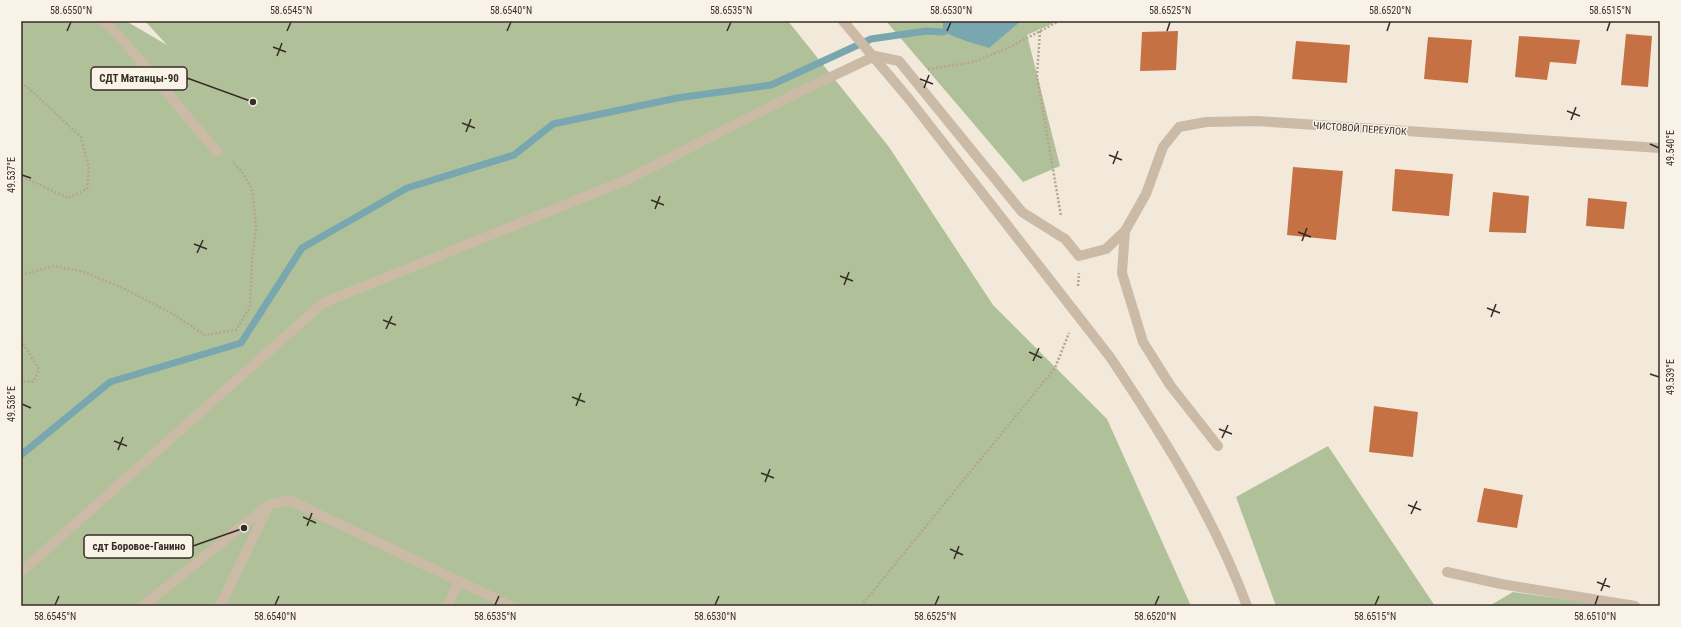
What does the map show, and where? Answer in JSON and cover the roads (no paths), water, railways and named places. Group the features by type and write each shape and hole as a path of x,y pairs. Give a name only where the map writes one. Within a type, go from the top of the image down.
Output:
{"street":[{"path":"104,21 121,38 217,152"},
{"path":"843,21 909,99 1110,358 1161,435 1212,526 1233,569 1247,606"},
{"path":"21,572 323,303 624,181 797,93 875,56 898,62 1022,212 1066,239 1079,256 1106,249 1125,231"},
{"name":"ЧИСТОВОЙ ПЕРЕУЛОК","path":"1125,231 1146,194 1162,147 1179,127 1206,122 1257,121 1660,148"},
{"path":"1125,231 1122,273 1143,342 1170,385 1218,446"},
{"path":"143,606 268,505 289,500 511,606"},
{"path":"220,606 268,505"},
{"path":"1447,572 1501,584 1635,606"},
{"path":"447,606 459,582"}],"water":[{"path":"943,21 1021,21 989,48 943,32"}],"waterway":[{"path":"21,455 110,382 241,343 302,248 407,188 514,155 553,124 677,98 771,85 871,39 926,31 943,32"}],"place":[{"name":"СДТ Матанцы-90","path":"253,102"},
{"name":"сдт Боровое-Ганино","path":"244,528"}]}
